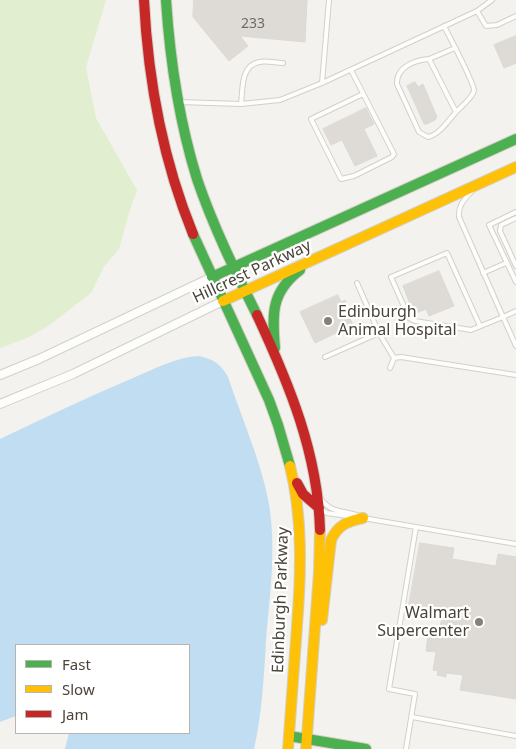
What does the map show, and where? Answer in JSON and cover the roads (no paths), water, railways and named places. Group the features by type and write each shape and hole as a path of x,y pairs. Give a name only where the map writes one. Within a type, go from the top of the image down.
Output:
{"main road":[{"name":"Edinburgh Parkway","path":"144,0 148,69 160,134 182,206 212,277 270,400 294,478 301,553 288,749"},
{"name":"Edinburgh Parkway","path":"166,0 170,57 177,102 195,173 206,205 244,291 276,356 298,411 319,495 320,556 307,744"},
{"name":"Hillcrest Parkway","path":"212,277 516,139"},
{"name":"Hillcrest Parkway","path":"223,301 516,167"},
{"path":"276,356 272,311 277,296 287,280 324,255"},
{"path":"294,478 303,494 319,508"},
{"path":"314,647 323,616 331,540 334,531 341,524 363,518"},
{"path":"289,736 307,744 366,749"}],"street":[{"name":"Hillcrest Parkway","path":"0,375 39,359 212,277"},
{"name":"Hillcrest Parkway","path":"0,404 73,374 223,301"}],"lane":[{"path":"322,83 329,0"},
{"path":"177,102 241,104 280,100 351,70 477,11 492,0"},
{"path":"477,11 486,26 498,25 516,16"},
{"path":"444,26 455,48 474,86 474,91 438,132 428,137 420,132 397,84 397,78 401,70 406,67 455,48"},
{"path":"429,58 456,112"},
{"path":"241,104 244,76 250,66 259,62 283,63"},
{"path":"351,70 394,154 392,157 354,176 341,179 311,119 363,94"},
{"path":"478,184 461,203 458,209 459,217 516,346"},
{"path":"516,212 488,225 516,282"},
{"path":"516,218 501,225 500,231 516,266"},
{"path":"480,326 447,253 391,277 409,318 415,321 471,330 516,311"},
{"path":"483,273 506,263"},
{"path":"357,283 379,333 394,358"},
{"path":"325,358 379,333"},
{"path":"394,358 401,356 516,376"},
{"path":"390,368 394,358"},
{"path":"319,495 326,506 337,512 355,514 363,518"},
{"path":"319,508 327,513 516,544"},
{"path":"406,749 415,694 390,689 416,527"},
{"path":"412,718 516,736"}],"water":[{"path":"199,356 216,363 228,377 265,484 271,516 271,587 262,695 254,749 65,749 69,734 190,734 190,644 15,644 15,716 0,722 0,439 157,367"}],"place":[{"name":"Edinburgh Animal Hospital","path":"328,321"},
{"name":"Walmart Supercenter","path":"479,622"}]}
